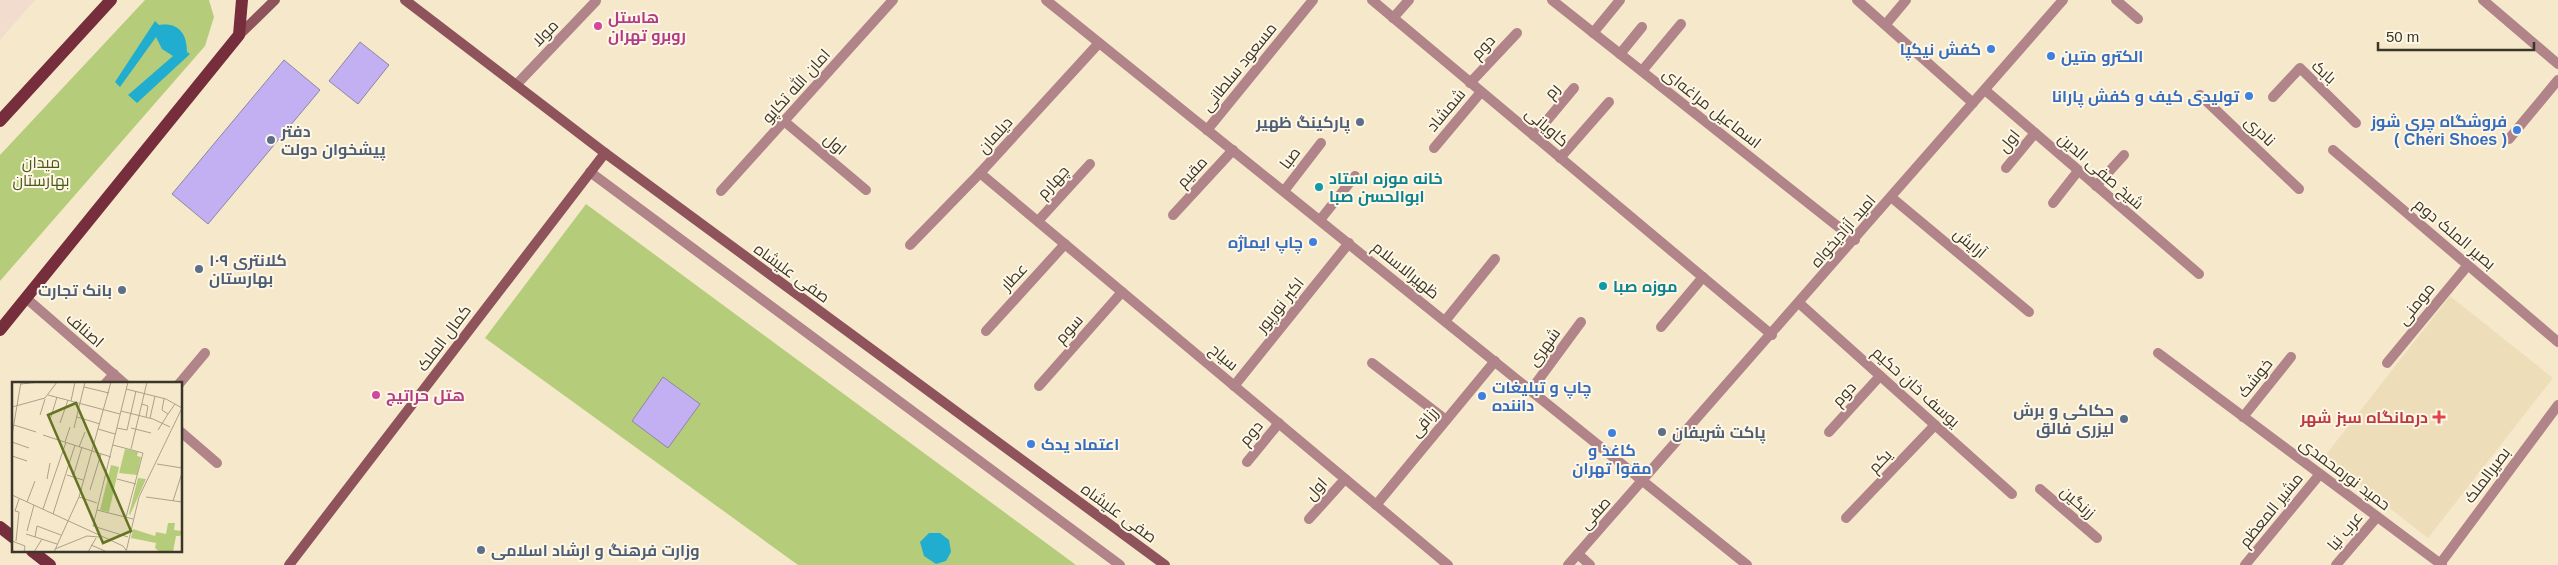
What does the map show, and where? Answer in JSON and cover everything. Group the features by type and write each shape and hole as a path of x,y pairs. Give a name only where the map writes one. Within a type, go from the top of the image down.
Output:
{"main road":[{"path":"0,121 111,0"},
{"path":"239,35 242,0"},
{"path":"0,330 239,35 275,0"},
{"name":"صفی علیشاه","path":"408,1 605,153 1164,565"},
{"name":"کمال الملک","path":"289,565 605,153"},
{"path":"0,528 12,537"},
{"path":"33,552 50,565"}],"street":[{"path":"242,14 250,0"},
{"name":"امان الله تکاپو","path":"721,191 893,0"},
{"name":"ظهیرالاسلام","path":"1046,0 1747,565"},
{"name":"مسعود سلطانی","path":"1207,130 1313,0"},
{"name":"کاویانی","path":"1372,0 1772,335"},
{"path":"1393,18 1409,0"},
{"name":"اسماعیل مراغه‌ای","path":"1552,0 1855,240"},
{"path":"1593,32 1620,0"},
{"path":"1857,0 1973,103"},
{"path":"1886,24 1906,0"},
{"name":"امید آزادیخواه","path":"1644,481 2063,0"},
{"path":"2116,0 2138,19"},
{"path":"2483,0 2558,64"},
{"name":"مولا","path":"516,85 596,1"},
{"path":"1642,71 1681,24"},
{"path":"1620,54 1642,26"},
{"name":"دوم","path":"1470,82 1517,33"},
{"name":"دیلمان","path":"910,245 980,173 1099,43"},
{"name":"بابک","path":"2273,97 2300,68 2356,123"},
{"path":"2509,139 2558,80"},
{"name":"رم","path":"1534,136 1574,88"},
{"name":"شیخ صفی الدین","path":"1985,90 2199,274"},
{"name":"شمشاد","path":"1434,148 1481,92"},
{"name":"نادری","path":"2200,95 2299,189"},
{"path":"1560,158 1609,102"},
{"name":"اول","path":"784,121 866,190"},
{"name":"اول","path":"2006,168 2034,133"},
{"name":"صبا","path":"1284,191 1321,143"},
{"name":"مقیم","path":"1173,215 1233,150"},
{"name":"بصیر الملک دوم","path":"2333,150 2558,342"},
{"path":"2096,186 2124,155"},
{"name":"چهارم","path":"1038,221 1090,164"},
{"path":"2053,203 2078,171"},
{"path":"590,172 1120,565"},
{"name":"سیاح","path":"980,173 1448,565"},
{"path":"1320,220 1355,176"},
{"name":"آرایش","path":"1891,197 2029,312"},
{"name":"اکبر نورپور","path":"1234,386 1349,243"},
{"name":"عطار","path":"986,331 1065,244"},
{"path":"1446,321 1495,260"},
{"name":"مومنی","path":"2387,363 2468,265"},
{"path":"1660,328 1703,277"},
{"name":"سوم","path":"1039,386 1122,292"},
{"name":"اصناف","path":"26,298 123,382"},
{"name":"یوسف خان حکیم","path":"1800,303 2012,494"},
{"name":"شهری","path":"1531,390 1581,322"},
{"path":"181,382 205,353"},
{"name":"حمید نورمحمدی","path":"2158,353 2441,564"},
{"name":"خوشک","path":"2243,417 2291,357"},
{"name":"رزاقی","path":"1376,505 1495,361"},
{"path":"1372,363 1446,420"},
{"path":"107,382 114,374"},
{"name":"دوم","path":"1829,432 1880,376"},
{"name":"بصیرالملک","path":"2441,564 2558,405"},
{"name":"دوم","path":"1247,462 1279,424"},
{"name":"یکم","path":"1846,518 1936,425"},
{"path":"182,433 217,463"},
{"name":"مشیر المعظم","path":"2245,565 2320,474"},
{"name":"اول","path":"1309,519 1345,479"},
{"name":"صفی","path":"1568,565 1644,481"},
{"name":"زرنگین","path":"2040,489 2097,538"},
{"name":"عرب نیا","path":"2336,565 2377,516"},
{"path":"1578,554 1590,565"}],"shaded area":[{"path":"0,0 35,0 0,40"},
{"name":"درمانگاه سبز شهر","path":"2450,296 2553,378 2428,538 2324,457"}],"green space":[{"name":"میدان بهارستان","path":"145,0 209,0 214,17 205,46 0,281 0,155"},
{"path":"586,204 1076,565 798,565 485,338"}],"water":[{"path":"155,21 159,25 171,25 180,30 187,45 187,52 190,54 137,103 128,95 173,56 162,49 156,37 120,87 115,82"},
{"path":"929,533 940,533 949,540 951,552 946,561 936,564 924,556 920,542"}],"building":[{"path":"360,42 389,65 358,104 329,81"},
{"path":"284,60 320,90 208,224 172,194"},
{"path":"663,377 700,404 668,448 632,421"}],"place":[{"name":"هاستل روبرو تهران","path":"598,26"},
{"name":"کفش نیکپا","path":"1991,49"},
{"name":"الکترو متین","path":"2051,56"},
{"name":"تولیدی کیف و کفش پارانا","path":"2249,96"},
{"name":"پارکینگ ظهیر","path":"1360,122"},
{"name":"فروشگاه چری شوز ( Cheri Shoes )","path":"2517,130"},
{"name":"دفتر پیشخوان دولت","path":"271,140"},
{"name":"خانه موزه استاد ابوالحسن صبا","path":"1319,187"},
{"name":"چاپ ایماژه","path":"1313,242"},
{"name":"کلانتری ۱۰۹ بهارستان","path":"199,269"},
{"name":"موزه صبا","path":"1603,286"},
{"name":"بانک تجارت","path":"122,290"},
{"name":"هتل حراتیج","path":"376,395"},
{"name":"چاپ و تبلیغات داننده","path":"1482,396"},
{"name":"درمانگاه سبز شهر","path":"2439,417"},
{"name":"حکاکی و برش لیزری فالق","path":"2124,419"},
{"name":"پاکت شریفان","path":"1662,432"},
{"name":"کاغذ و مقوا تهران","path":"1612,433"},
{"name":"اعتماد یدک","path":"1031,444"},
{"name":"وزارت فرهنگ و ارشاد اسلامی","path":"481,550"}]}
